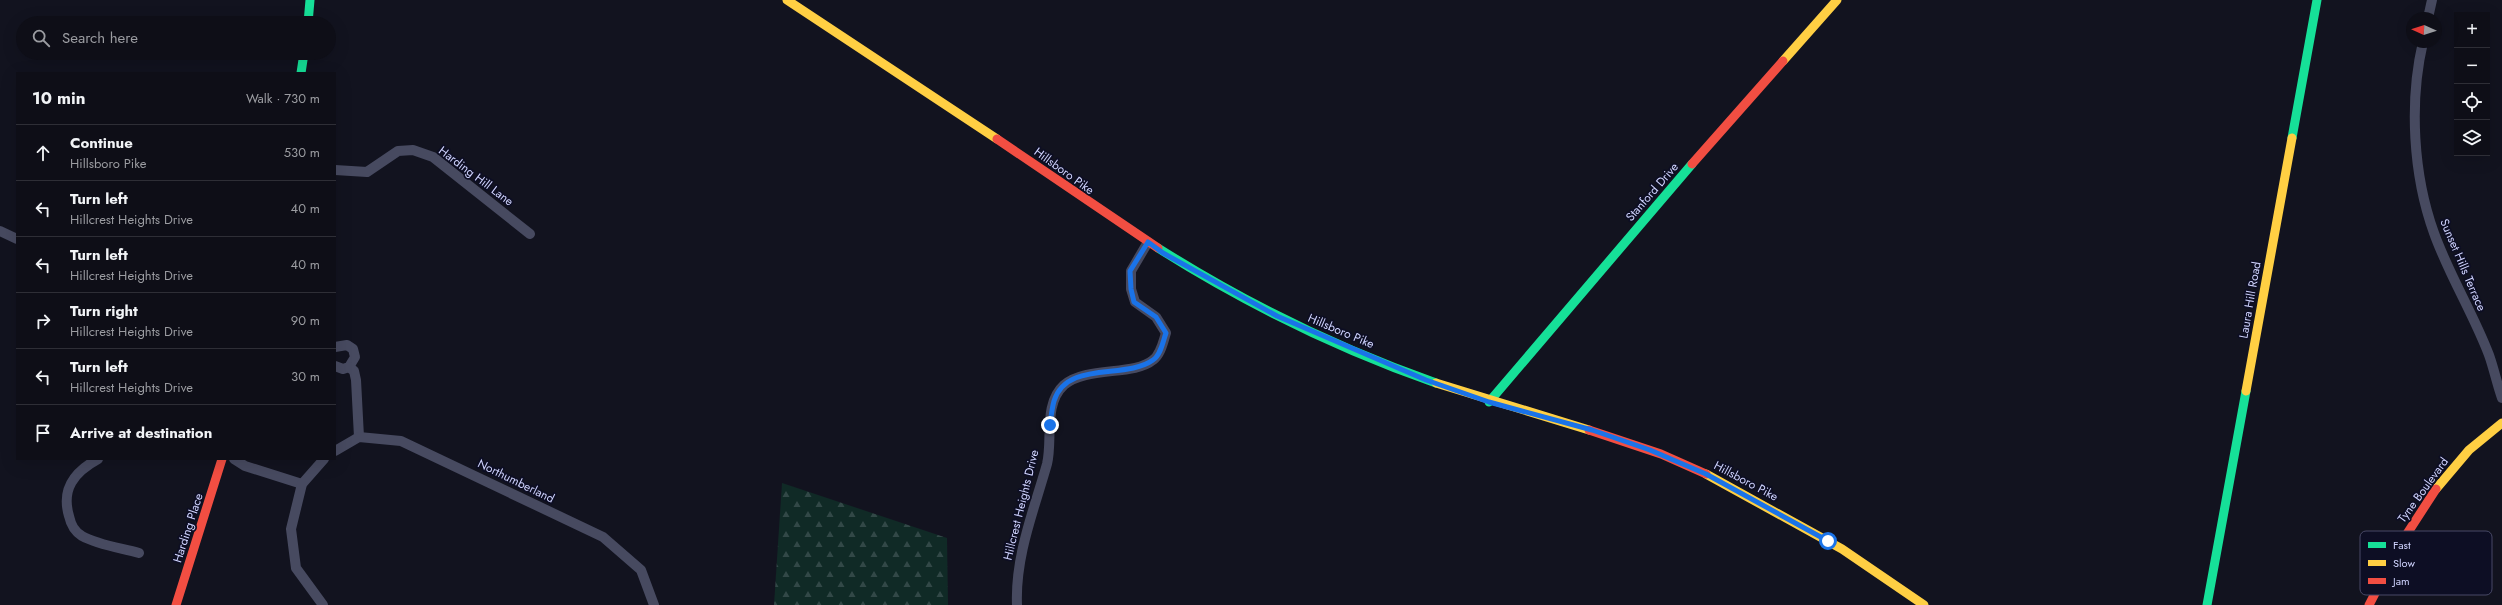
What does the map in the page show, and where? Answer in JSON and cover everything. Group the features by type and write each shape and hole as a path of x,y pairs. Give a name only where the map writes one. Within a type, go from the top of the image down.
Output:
{"main road":[{"path":"309,16 310,0"},
{"name":"Hillsboro Pike","path":"787,0 1041,168 1079,197 1163,253 1277,316 1426,380 1489,402 1592,430 1650,450 1706,474 1790,518 1876,570 1924,605"},
{"name":"Stanford Drive","path":"1489,402 1737,112 1837,0"},
{"name":"Laura Hill Road","path":"2207,605 2317,0"},
{"path":"301,72 303,60"},
{"name":"Tyne Boulevard","path":"2408,531 2441,482 2470,449 2502,423"},
{"name":"Harding Place","path":"176,605 222,460"},
{"name":"Tyne Boulevard","path":"2369,605 2374,595"}],"street":[{"path":"2429,12 2432,0"},
{"name":"Sunset Hills Terrace","path":"2422,48 2415,103 2417,147 2424,202 2434,234 2489,355 2502,398"},
{"name":"Harding Hill Lane","path":"336,170 367,172 398,151 412,150 433,157 530,234"},
{"path":"0,231 16,239"},
{"name":"Hillcrest Heights Drive","path":"1017,605 1016,584 1022,552 1047,462 1054,400 1063,386 1077,377 1135,367 1153,360 1162,347 1166,333 1156,317 1134,302 1131,289 1130,271 1148,242"},
{"path":"336,347 344,344 353,349 355,360 349,367 343,369 336,366"},
{"path":"336,450 359,437 356,380 354,371 349,367"},
{"name":"Northumberland","path":"359,437 402,441 603,537 641,570 654,605"},
{"path":"97,460 76,475 68,484 66,501 72,525 75,531 89,539 138,553"},
{"path":"236,460 245,466 302,484"},
{"path":"323,460 302,484 291,529 296,568 323,605"}],"green space":[{"path":"782,483 947,538 948,605 774,605"}],"traffic: fast":[{"path":"309,16 310,0"},
{"path":"2292,138 2317,0"},
{"path":"301,72 303,60"},
{"path":"1489,402 1692,164"},
{"path":"1158,248 1224,288 1328,340 1400,370 1436,383"},
{"path":"2207,605 2246,391"}],"traffic: slow":[{"path":"787,0 997,139"},
{"path":"1783,61 1837,0"},
{"path":"2246,391 2292,138"},
{"path":"1436,383 1589,430"},
{"path":"2436,489 2469,450 2502,423"},
{"path":"1706,474 1842,549 1924,605"}],"traffic: jam":[{"path":"1692,164 1783,61"},
{"path":"997,139 1158,248"},
{"path":"1589,430 1661,454 1706,474"},
{"path":"176,605 222,460"},
{"path":"2409,531 2436,489"},
{"path":"2369,605 2374,595"}],"route":[{"path":"1050,425 1054,400 1063,386 1077,377 1135,367 1153,360 1162,347 1166,333 1156,317 1134,302 1131,289 1130,271 1148,242 1163,253 1242,298 1327,339 1426,380 1444,385 1489,402 1592,430 1650,450 1706,474 1790,518 1828,541"}]}
